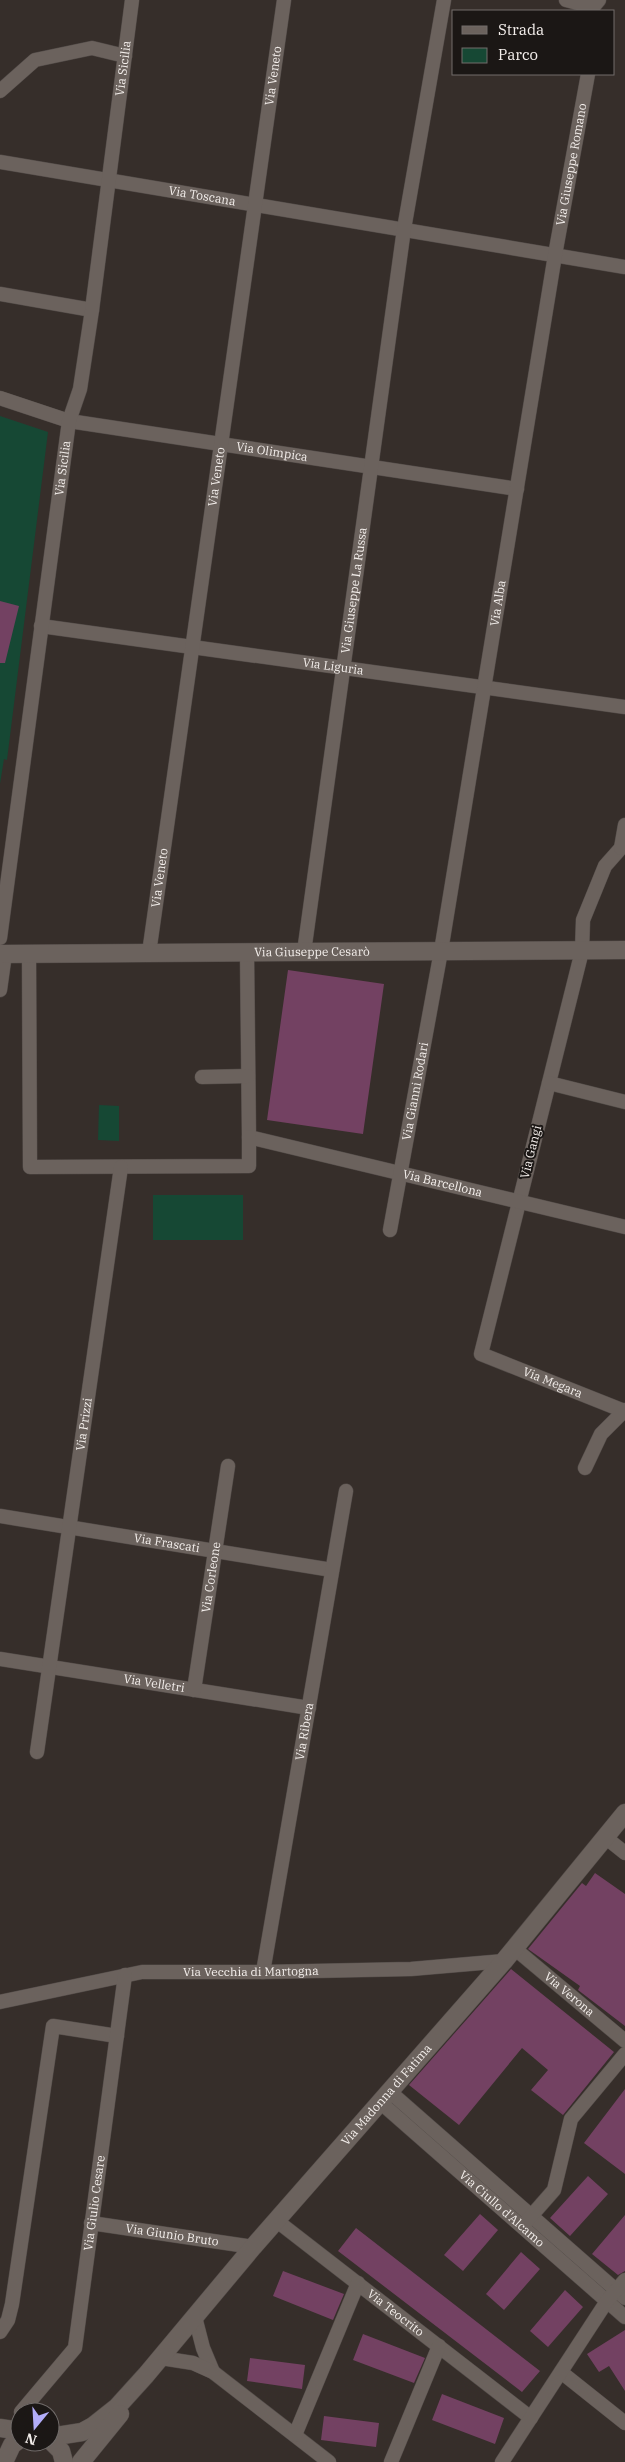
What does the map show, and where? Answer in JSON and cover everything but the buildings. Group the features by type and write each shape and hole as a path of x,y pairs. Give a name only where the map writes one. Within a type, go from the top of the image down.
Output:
{"street":[{"name":"Via Sicilia","path":"0,990 2,948 41,626 69,421 80,389 92,310 132,0"},
{"name":"Via Veneto","path":"148,953 284,0"},
{"name":"Via Giuseppe La Russa","path":"304,952 404,229 444,0"},
{"path":"566,0 592,8 600,0"},
{"path":"0,91 35,60 92,48 125,56"},
{"name":"Via Giuseppe Romano","path":"555,255 588,75"},
{"name":"Via Toscana","path":"0,162 625,267"},
{"name":"Via Alba","path":"441,951 555,255"},
{"path":"0,294 92,310"},
{"name":"Via Olimpica","path":"0,398 69,421 517,488"},
{"name":"Via Liguria","path":"41,626 625,708"},
{"path":"623,848 625,825"},
{"name":"Via Gangi","path":"481,1354 582,950 583,920 605,866 623,848"},
{"name":"Via Giuseppe Cesarò","path":"2,948 29,953 625,950"},
{"name":"Via Gianni Rodari","path":"390,1230 441,951"},
{"path":"29,953 30,1167 121,1167 249,1166 255,1139 248,1076 247,952"},
{"path":"202,1077 248,1076"},
{"path":"548,1083 625,1102"},
{"name":"Via Barcellona","path":"255,1139 625,1227"},
{"name":"Via Prizzi","path":"37,1752 121,1167"},
{"name":"Via Megara","path":"481,1354 625,1411"},
{"path":"585,1468 601,1434 625,1411"},
{"name":"Via Corleone","path":"194,1690 228,1466"},
{"name":"Via Ribera","path":"263,1972 346,1491"},
{"name":"Via Frascati","path":"0,1516 332,1570"},
{"name":"Via Velletri","path":"0,1659 308,1708"},
{"name":"Via Madonna di Fatima","path":"146,2375 253,2247 509,1954 625,1813"},
{"path":"605,1837 625,1853"},
{"name":"Via Vecchia di Martogna","path":"0,2002 142,1972 411,1969 509,1954"},
{"name":"Via Verona","path":"509,1954 625,2041"},
{"name":"Via Giulio Cesare","path":"29,2402 75,2348 125,1975"},
{"path":"0,2332 8,2320 12,2304 53,2026 117,2036"},
{"path":"526,2221 554,2190 570,2119 625,2054"},
{"name":"Via Ciullo d'Alcamo","path":"384,2096 526,2221 618,2292 625,2317"},
{"name":"Via Teocrito","path":"277,2220 531,2418"},
{"name":"Via Giunio Bruto","path":"91,2223 253,2247"},
{"path":"295,2435 358,2283"},
{"path":"502,2462 561,2372 618,2292"},
{"path":"195,2317 203,2348 213,2372"},
{"path":"390,2462 439,2346"},
{"path":"161,2358 194,2363 213,2372 329,2462"},
{"path":"561,2372 625,2424"},
{"path":"60,2437 82,2432 93,2426 117,2407 146,2375"},
{"path":"81,2462 119,2415 146,2375"},
{"path":"4,2462 10,2449"},
{"path":"60,2450 64,2462"},
{"path":"0,2455 4,2462"}],"green space":[{"path":"0,416 48,432 7,760 4,759 0,784"},
{"path":"99,1105 119,1106 119,1141 98,1140"},
{"path":"153,1195 243,1195 243,1240 153,1240"}]}
